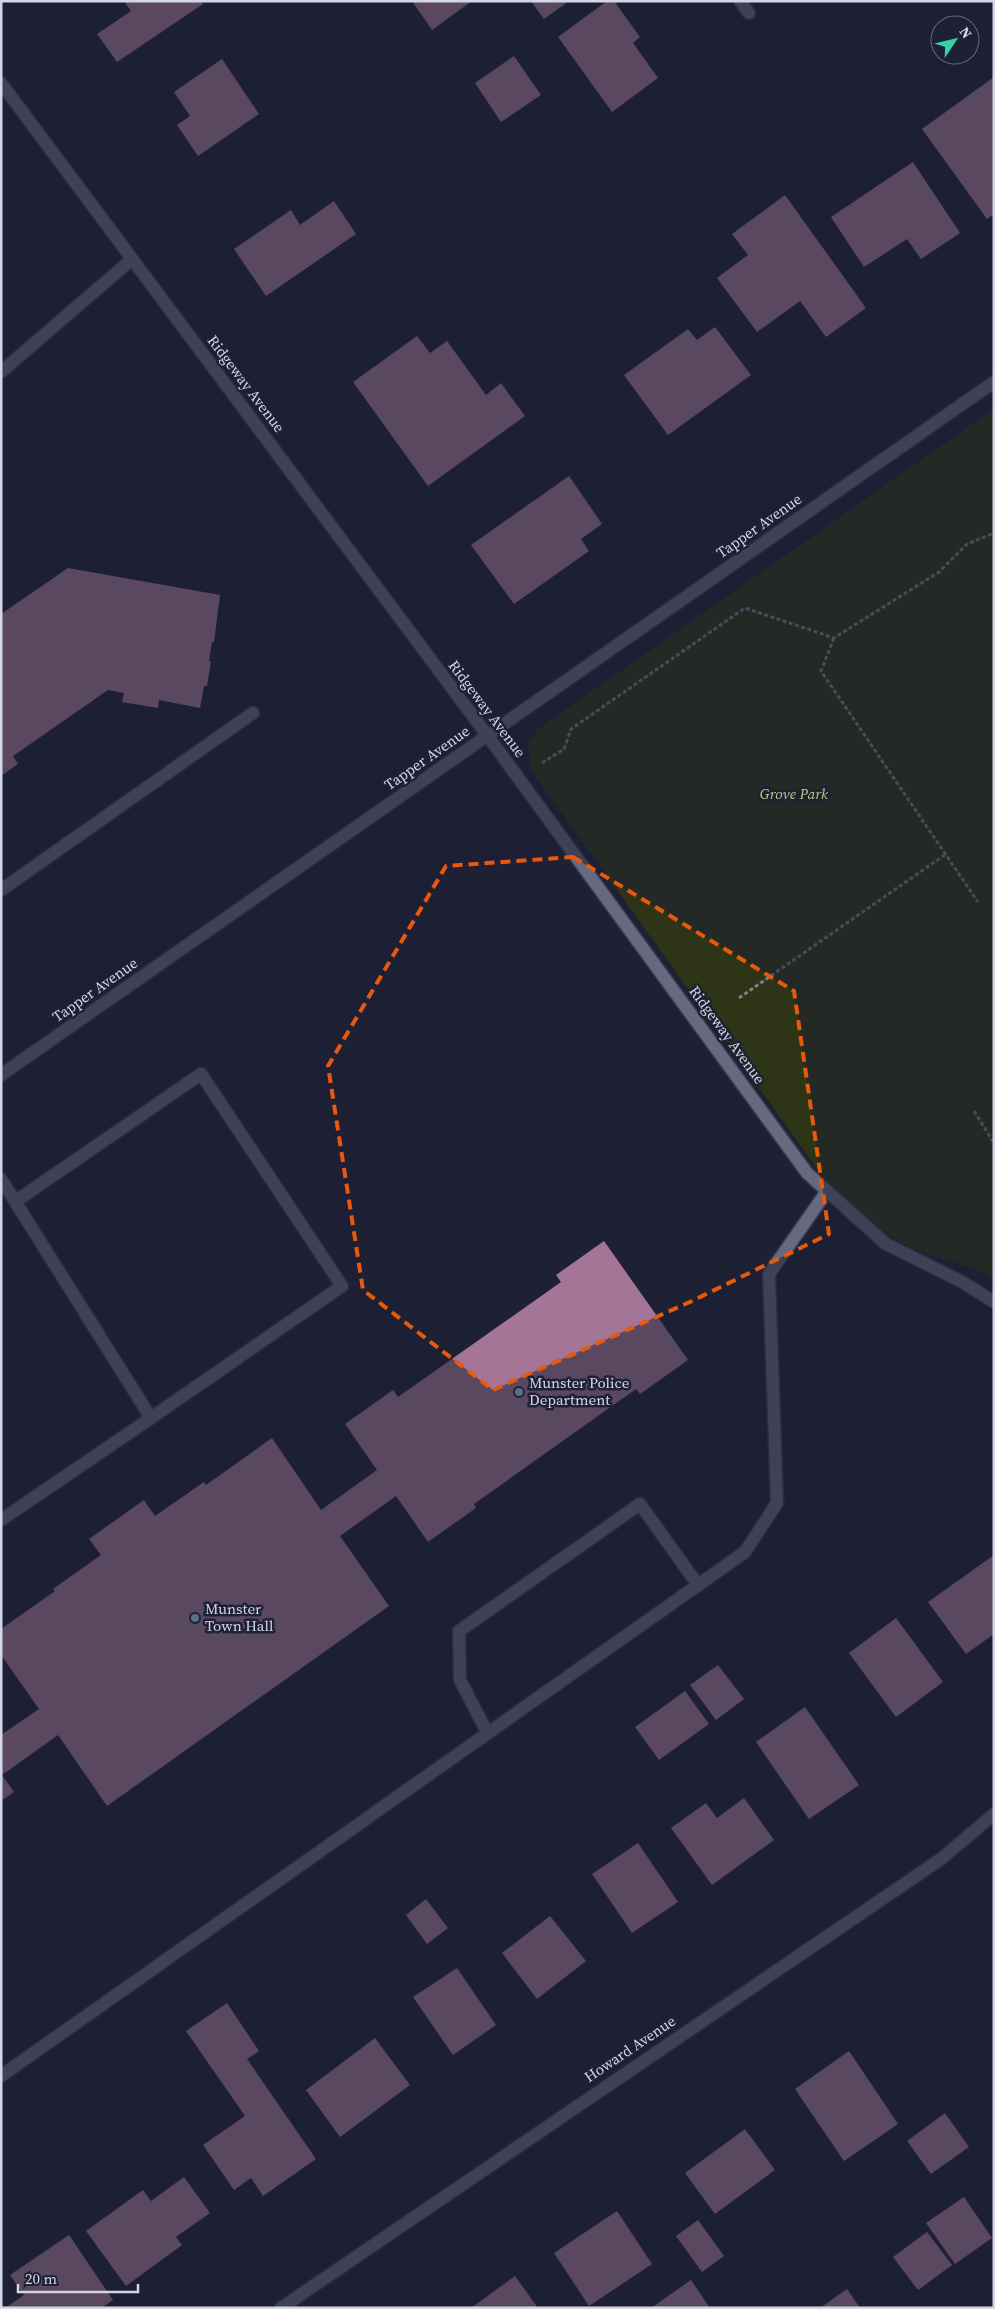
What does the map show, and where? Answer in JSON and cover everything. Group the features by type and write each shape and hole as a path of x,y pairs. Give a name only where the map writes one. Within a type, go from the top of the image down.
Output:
{"street":[{"path":"740,1 749,13"},
{"name":"Ridgeway Avenue","path":"1,83 487,736 807,1173 886,1244 964,1283 994,1302"},
{"path":"1,372 132,259"},
{"name":"Tapper Avenue","path":"1,1075 994,382"},
{"path":"1,890 252,713"},
{"path":"1,1520 342,1286 201,1074 16,1201"},
{"path":"1,1178 151,1418"},
{"path":"1,2076 285,1878 487,1732 745,1552 777,1503 769,1274 827,1191"},
{"path":"487,1732 460,1680 459,1631 640,1504 698,1585"},
{"name":"Howard Avenue","path":"281,2308 941,1859 994,1814"}],"path":[{"path":"978,902 821,671 834,638 939,572 967,544 994,533"},
{"path":"539,765 564,749 571,729 745,608 834,638"},
{"path":"739,998 946,854"},
{"path":"974,1111 994,1143"}],"highlighted area":[{"path":"573,857 794,991 829,1234 692,1301 493,1390 363,1290 328,1066 446,866"}],"green space":[{"name":"Grove Park","path":"994,409 994,1278 901,1243 876,1227 854,1209 823,1177 531,770 528,744 538,729"}],"building":[{"path":"124,1 201,1 203,4 117,62 97,34 131,11"},
{"path":"412,1 472,1 432,30"},
{"path":"531,1 569,1 544,19"},
{"path":"607,1 614,1 640,37 633,43 658,78 612,112 558,37"},
{"path":"514,56 541,95 501,122 475,83"},
{"path":"222,59 259,114 198,156 177,125 190,116 174,92"},
{"path":"994,77 994,214 987,219 922,129"},
{"path":"913,162 960,233 921,259 907,239 864,267 831,217"},
{"path":"785,195 866,308 826,337 800,301 757,332 717,278 748,255 732,234"},
{"path":"334,201 356,234 266,296 234,249 291,210 300,225"},
{"path":"715,327 751,375 668,435 624,375 688,329 697,340"},
{"path":"417,336 430,353 447,341 486,395 501,383 525,416 428,486 353,382"},
{"path":"569,476 602,524 581,539 589,551 514,604 471,545"},
{"path":"68,568 220,595 214,642 212,642 209,661 211,661 207,686 204,686 200,708 159,700 158,708 122,702 124,693 108,690 13,756 18,764 1,776 1,614"},
{"name":"Munster Town Hall","path":"604,1241 688,1360 640,1394 636,1389 474,1504 476,1508 428,1542 396,1496 340,1536 389,1606 107,1806 58,1735 2,1775 14,1792 1,1801 1,1735 39,1709 1,1655 1,1629 55,1591 53,1589 101,1555 89,1539 144,1500 155,1516 204,1482 206,1485 272,1438 321,1510 377,1470 345,1424 393,1390 398,1397 561,1282 556,1275"},
{"path":"994,1555 994,1634 966,1654 928,1602"},
{"path":"896,1618 943,1682 896,1717 849,1653"},
{"path":"718,1665 744,1699 716,1720 690,1685"},
{"path":"685,1691 709,1724 659,1760 635,1727"},
{"path":"805,1707 859,1785 809,1819 756,1742"},
{"path":"744,1798 774,1840 712,1885 671,1828 706,1803 717,1818"},
{"path":"638,1843 678,1902 632,1933 592,1874"},
{"path":"426,1899 448,1928 427,1944 406,1915"},
{"path":"550,1916 586,1961 537,1999 502,1953"},
{"path":"457,1968 496,2025 453,2055 413,1997"},
{"path":"227,2003 259,2051 247,2059 316,2159 263,2196 251,2178 234,2190 203,2145 245,2116 186,2031"},
{"path":"375,2038 410,2085 340,2137 306,2090"},
{"path":"849,2051 898,2124 844,2161 795,2089"},
{"path":"945,2113 969,2147 931,2174 907,2141"},
{"path":"745,2129 775,2170 715,2214 685,2173"},
{"path":"184,2177 210,2213 176,2237 182,2245 126,2286 86,2231 143,2190 151,2201"},
{"path":"964,2197 992,2238 955,2264 926,2223"},
{"path":"617,2211 652,2264 589,2306 554,2253"},
{"path":"698,2220 724,2256 702,2272 676,2236"},
{"path":"927,2232 952,2265 918,2290 893,2257"},
{"path":"69,2235 113,2300 101,2308 5,2308 24,2295 10,2275"},
{"path":"515,2276 538,2308 471,2308"},
{"path":"691,2280 710,2308 651,2308"},
{"path":"847,2289 860,2308 820,2308"}],"place":[{"name":"Munster Police Department","path":"519,1392"},
{"name":"Munster Town Hall","path":"195,1618"}]}
